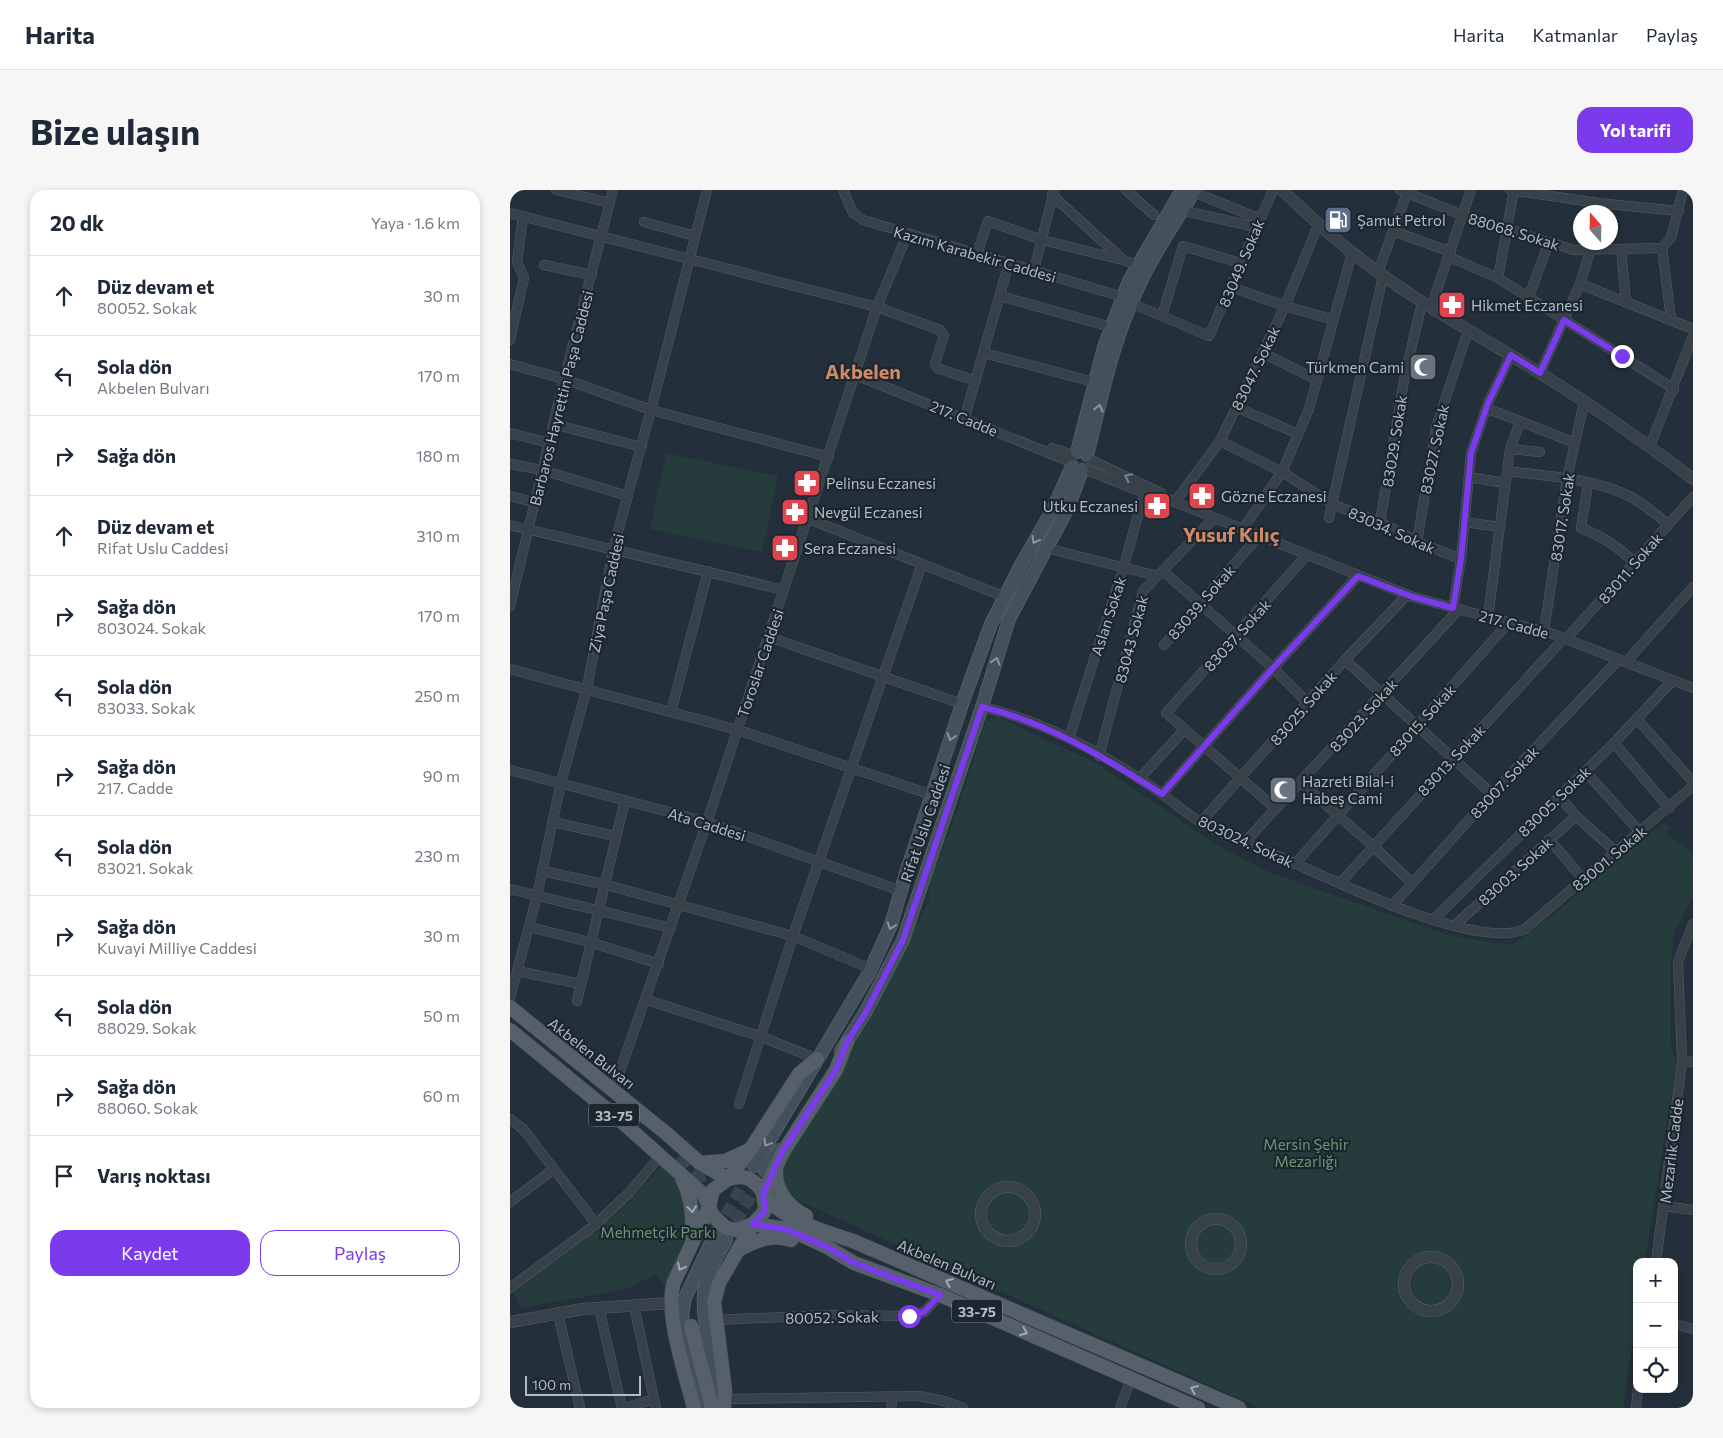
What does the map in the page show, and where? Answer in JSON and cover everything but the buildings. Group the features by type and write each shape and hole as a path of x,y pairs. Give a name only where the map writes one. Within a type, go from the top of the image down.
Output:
{"main road":[{"path":"1080,461 1109,371 1127,300 1138,266 1182,190"},
{"path":"1080,461 1094,382 1111,327 1154,256 1198,192"},
{"name":"Rifat Uslu Caddesi","path":"847,1042 866,1012 903,940 982,707 1009,619 1068,508 1080,461"},
{"name":"Rifat Uslu Caddesi","path":"765,1168 817,1059 872,969 891,925 962,704 991,624 1080,461"},
{"name":"Akbelen Bulvarı","path":"510,1007 668,1134 700,1163"},
{"name":"33-75","path":"510,1019 680,1155"},
{"name":"33-75","path":"510,1030 704,1195 725,1235"},
{"path":"724,1405 714,1302 719,1283 753,1224 764,1212 765,1206 761,1191 765,1168 782,1152 836,1070 847,1042"},
{"path":"694,1408 671,1303 670,1294 674,1282 710,1207 713,1190 728,1179 750,1150 799,1074 817,1059"},
{"path":"700,1163 725,1161 750,1150"},
{"name":"33-75","path":"700,1163 728,1179 748,1178 761,1191"},
{"name":"33-75","path":"765,1168 794,1210 853,1241"},
{"path":"680,1173 689,1192 693,1215 691,1246"},
{"name":"Akbelen Bulvarı","path":"761,1191 775,1207 796,1221 853,1241 1239,1408"},
{"name":"Akbelen Bulvarı","path":"725,1235 753,1224 788,1230 827,1247 854,1263 940,1295 1198,1408"},
{"path":"724,1405 706,1322 705,1288 725,1235"},
{"path":"701,1408 682,1316 685,1298 725,1235"},
{"name":"33-75","path":"740,1249 758,1239 780,1236 826,1255 854,1263"},
{"path":"691,1326 712,1408"}],"street":[{"path":"556,190 610,203"},
{"name":"Barbaros Hayrettin Paşa Caddesi","path":"510,606 564,379 613,190"},
{"name":"Ziya Paşa Caddesi","path":"510,998 537,896 561,782 587,688 613,550 652,410 707,190"},
{"name":"Kazım Karabekir Caddesi","path":"844,190 853,213 863,220 907,235 1034,270 1127,300 1209,336"},
{"path":"1126,190 1154,215"},
{"name":"83049. Sokak","path":"1209,336 1273,190"},
{"name":"83029. Sokak","path":"1380,522 1405,375 1426,305 1450,254 1471,190"},
{"path":"1498,278 1512,190 1584,205"},
{"path":"1671,319 1662,248 1671,238 1684,190"},
{"path":"1329,518 1334,505 1381,274 1405,191"},
{"name":"88068. Sokak","path":"1405,191 1462,215 1506,227 1573,250"},
{"path":"1198,192 1258,223"},
{"path":"1289,192 1319,224 1352,253 1381,274 1426,305 1540,373 1650,446 1693,479"},
{"path":"1053,193 1123,260"},
{"path":"1034,270 1053,193"},
{"path":"1618,209 1679,211"},
{"path":"1189,212 1258,223"},
{"path":"510,213 877,307 940,330 944,336 935,363 937,368 976,381"},
{"path":"510,340 524,278 517,262 523,216"},
{"path":"977,254 988,221 1042,240 1123,260 1138,266"},
{"path":"644,222 695,236"},
{"name":"83047. Sokak","path":"1175,502 1220,441 1286,306 1319,224"},
{"path":"1393,231 1450,254 1498,278 1528,299 1674,389"},
{"name":"Toroslar Caddesi","path":"613,1091 647,1000 738,730 809,519 877,307 907,235"},
{"path":"1528,299 1550,242"},
{"path":"1162,316 1184,246 1240,263"},
{"name":"88068. Sokak","path":"1618,249 1662,248"},
{"path":"1621,249 1626,303"},
{"path":"1540,373 1580,284 1591,250"},
{"path":"1242,530 1282,472 1309,409 1352,253"},
{"path":"966,413 1009,263"},
{"path":"544,264 592,275"},
{"path":"1580,284 1693,329"},
{"path":"1231,287 1334,320"},
{"path":"1000,296 1111,327"},
{"name":"83027. Sokak","path":"1417,542 1436,427 1468,330"},
{"path":"1650,446 1674,389 1693,336"},
{"path":"984,353 1094,382"},
{"path":"1263,353 1317,380"},
{"path":"1456,608 1471,453 1486,408 1511,355"},
{"path":"510,364 564,379 652,410 829,457"},
{"name":"217. Cadde","path":"857,372 1161,493 1162,498"},
{"name":"217. Cadde","path":"857,372 966,413 1080,461 1144,493 1175,502 1213,519 1407,595 1565,638 1693,688"},
{"name":"83017. Sokak","path":"1544,632 1567,478 1584,403"},
{"path":"1236,407 1298,434"},
{"path":"1486,408 1575,443"},
{"path":"1488,617 1510,449 1520,422"},
{"path":"553,424 642,446"},
{"path":"510,433 549,443"},
{"name":"83034. Sokak","path":"1220,441 1282,472 1334,505 1380,522 1417,542 1461,559"},
{"path":"1510,449 1540,452"},
{"path":"510,464 542,470 628,496"},
{"path":"1507,471 1567,478 1631,497 1668,524"},
{"path":"1469,477 1505,483"},
{"path":"1588,484 1581,528 1614,544 1635,563"},
{"name":"Aslan Sokak","path":"1068,738 1124,566 1144,493"},
{"path":"510,496 534,502"},
{"name":"83011. Sokak","path":"1565,638 1693,497"},
{"path":"809,519 1005,597"},
{"name":"83043 Sokak","path":"1099,756 1143,591 1213,519"},
{"path":"1464,522 1500,527"},
{"path":"510,525 784,590"},
{"name":"83039. Sokak","path":"1164,645 1258,537"},
{"path":"1046,548 1160,574 1199,604 1273,668 1308,703"},
{"name":"83037. Sokak","path":"1185,729 1166,713 1306,556"},
{"path":"739,1104 818,861 922,564"},
{"path":"670,712 708,571"},
{"path":"1162,794 1273,668 1358,576"},
{"name":"83007. Sokak","path":"1392,906 1492,794 1692,589"},
{"name":"83025. Sokak","path":"1201,822 1407,595"},
{"name":"83023. Sokak","path":"1245,842 1382,695 1456,608"},
{"name":"83015. Sokak","path":"1295,864 1509,622"},
{"path":"769,637 882,678 962,704"},
{"name":"83013. Sokak","path":"1340,883 1453,757 1565,638"},
{"path":"1346,660 1492,794"},
{"path":"510,669 587,688 738,730 932,795"},
{"name":"83005. Sokak","path":"1433,920 1638,719 1673,680"},
{"name":"803024. Sokak","path":"982,707 1000,711 1068,738 1139,779 1201,822 1392,906 1454,926 1499,934 1514,934 1525,929"},
{"path":"1638,719 1692,788"},
{"path":"1139,779 1185,729 1242,777 1275,808"},
{"path":"1614,743 1669,808"},
{"name":"Ata Caddesi","path":"510,770 707,822 901,891"},
{"path":"1585,771 1640,832"},
{"path":"1301,783 1412,883"},
{"name":"83001. Sokak","path":"1525,929 1692,788"},
{"path":"1559,796 1576,816 1616,852"},
{"path":"577,1001 624,800"},
{"name":"83003. Sokak","path":"1454,926 1576,816"},
{"path":"553,822 616,836"},
{"path":"1550,839 1584,880"},
{"path":"542,871 604,884 793,936 872,969"},
{"path":"510,890 671,928"},
{"name":"Mezarlık Cadde","path":"1657,1258 1682,1061 1678,962 1690,942 1693,924"},
{"path":"529,927 590,942 659,964"},
{"path":"517,971 581,984"},
{"path":"647,1000 762,1037 817,1059"},
{"path":"1682,1061 1693,1062"},
{"path":"510,1119 524,1130 596,1224"},
{"path":"510,1288 596,1224 629,1193 660,1156"},
{"path":"510,1202 554,1169"},
{"path":"999,1188 1018,1188 1032,1200 1036,1218 1028,1234 1021,1239 1004,1241 995,1238 983,1226 981,1217 984,1200 999,1188"},
{"path":"1664,1206 1693,1210"},
{"path":"1222,1219 1230,1222 1240,1235 1242,1251 1231,1265 1224,1269 1206,1268 1194,1256 1191,1239 1199,1225 1206,1221 1222,1219"},
{"path":"1423,1257 1440,1258 1448,1263 1458,1278 1456,1296 1443,1308 1425,1311 1409,1302 1405,1294 1404,1276 1415,1261 1423,1257"},
{"name":"80052. Sokak","path":"716,1320 828,1315 909,1316 924,1312 940,1295"},
{"path":"510,1322 599,1308 671,1303"},
{"path":"634,1306 656,1408"},
{"path":"599,1308 623,1408 654,1398"},
{"path":"558,1314 580,1408"},
{"path":"1678,1325 1693,1329"},
{"path":"1120,1408 1131,1379"},
{"path":"1636,1408 1638,1393"},
{"path":"724,1405 803,1403 919,1396 944,1401 963,1408"},
{"path":"891,1408 893,1398"}],"green space":[{"path":"666,453 778,476 762,552 650,529"},
{"name":"Mersin Şehir Mezarlığı","path":"998,717 1098,764 1215,844 1271,873 1448,935 1512,945 1551,917 1609,866 1664,823 1671,827 1666,834 1693,853 1693,897 1674,932 1671,963 1671,1045 1676,1064 1646,1258 1633,1258 1633,1339 1623,1408 1260,1408 799,1201 780,1184 778,1171 876,1007 929,900 930,882 959,805 986,720"},
{"name":"Mehmetçik Parkı","path":"662,1165 698,1192 704,1209 669,1292 656,1274 626,1289 522,1308 513,1293 610,1219 630,1201"}],"tunnel":[{"path":"680,1155 698,1173 702,1200"},
{"path":"717,1231 751,1170"},
{"path":"727,1238 765,1171"}],"place":[{"name":"Şamut Petrol","path":"1338,220"},
{"name":"Hikmet Eczanesi","path":"1452,305"},
{"name":"Türkmen Cami","path":"1423,367"},
{"name":"Pelinsu Eczanesi","path":"807,483"},
{"name":"Gözne Eczanesi","path":"1202,496"},
{"name":"Utku Eczanesi","path":"1157,506"},
{"name":"Nevgül Eczanesi","path":"795,512"},
{"name":"Sera Eczanesi","path":"785,548"},
{"name":"Hazreti Bilal-i Habeş Cami","path":"1283,790"}],"district":[{"name":"Akbelen","path":"863,371"},
{"name":"Yusuf Kılıç","path":"1231,534"}],"route":[{"path":"909,1316 924,1312 940,1295 854,1263 827,1247 788,1230 753,1224 764,1212 763,1194 782,1152 836,1070 847,1042 866,1012 903,940 982,707 1000,711 1068,738 1162,794 1273,668 1358,576 1413,597 1453,608 1461,559 1471,453 1488,403 1511,355 1540,373 1564,320 1622,356"}]}
